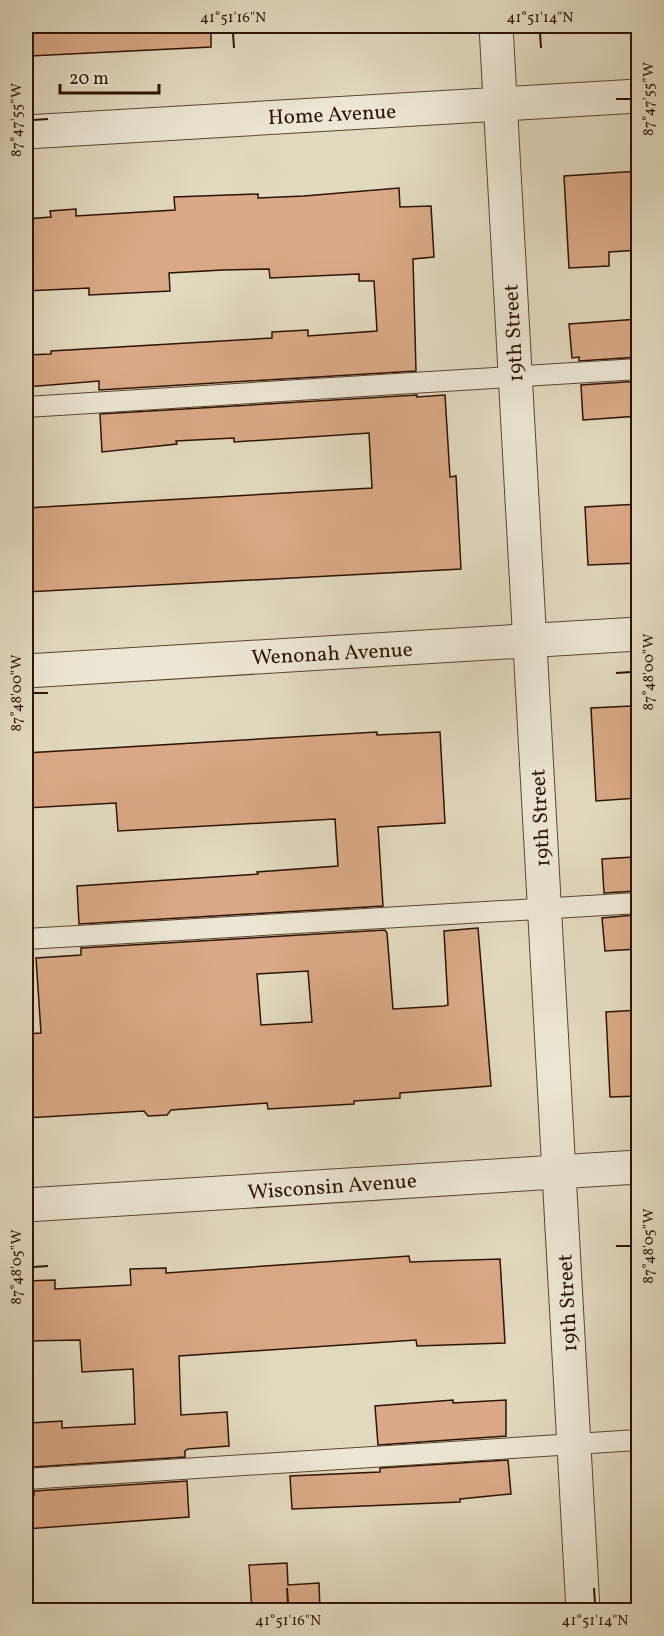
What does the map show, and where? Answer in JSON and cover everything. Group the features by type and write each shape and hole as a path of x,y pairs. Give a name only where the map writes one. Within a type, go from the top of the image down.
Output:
{"street":[{"name":"19th Street","path":"496,26 584,1611"},
{"name":"Home Avenue","path":"26,132 639,96"},
{"name":"Wenonah Avenue","path":"26,671 639,634"},
{"name":"Wisconsin Avenue","path":"26,1205 639,1167"}],"lane":[{"path":"26,407 639,369"},
{"path":"26,939 639,903"},
{"path":"26,1479 639,1440"}],"building":[{"path":"28,26 211,26 211,47 30,56"},
{"path":"639,171 639,250 609,252 609,266 569,268 564,176"},
{"path":"399,188 400,207 431,206 434,257 413,259 416,371 99,390 99,381 26,387 26,355 51,354 51,351 272,338 272,332 308,330 308,336 377,331 374,281 359,281 359,274 270,278 269,269 223,270 169,273 170,291 89,295 89,288 26,291 26,219 51,217 50,211 76,209 76,216 175,210 174,197 258,194 258,198"},
{"path":"639,319 639,357 579,361 579,357 572,358 569,324"},
{"path":"639,381 639,416 583,420 581,385"},
{"path":"417,395 417,397 445,395 450,477 456,476 461,569 26,592 26,508 372,488 369,433 234,442 234,438 176,441 177,444 102,452 100,414"},
{"path":"639,504 639,563 588,565 585,507"},
{"path":"631,706 637,798 596,801 591,708"},
{"path":"377,732 377,735 440,732 445,823 378,827 383,906 79,924 77,886 258,874 257,872 338,866 335,819 118,831 116,803 26,808 26,753"},
{"path":"633,857 636,891 604,893 602,859"},
{"path":"634,915 637,949 605,951 602,918"},
{"path":"478,928 491,1086 400,1093 400,1098 354,1101 354,1104 268,1109 267,1103 171,1110 167,1115 148,1116 144,1111 26,1118 26,1034 41,1033 36,958 81,955 81,948 385,930 393,1009 444,1006 448,1005 444,931","holes":["308,971 312,1022 261,1025 257,974"]},
{"path":"639,1010 639,1096 610,1097 606,1012"},
{"path":"409,1256 410,1262 500,1259 505,1343 417,1346 416,1340 179,1356 181,1415 227,1412 229,1446 188,1449 185,1451 185,1457 33,1467 30,1423 62,1421 62,1428 135,1424 133,1369 82,1372 80,1340 26,1341 26,1281 55,1280 55,1289 131,1285 130,1269 166,1268 166,1273"},
{"path":"453,1400 453,1403 506,1400 506,1436 378,1445 375,1406"},
{"path":"508,1460 511,1494 460,1499 460,1502 292,1509 290,1476 380,1472 380,1468"},
{"path":"187,1481 189,1517 26,1529 26,1496 34,1495 34,1491"},
{"path":"287,1563 288,1585 319,1583 320,1611 252,1611 249,1565"}]}
